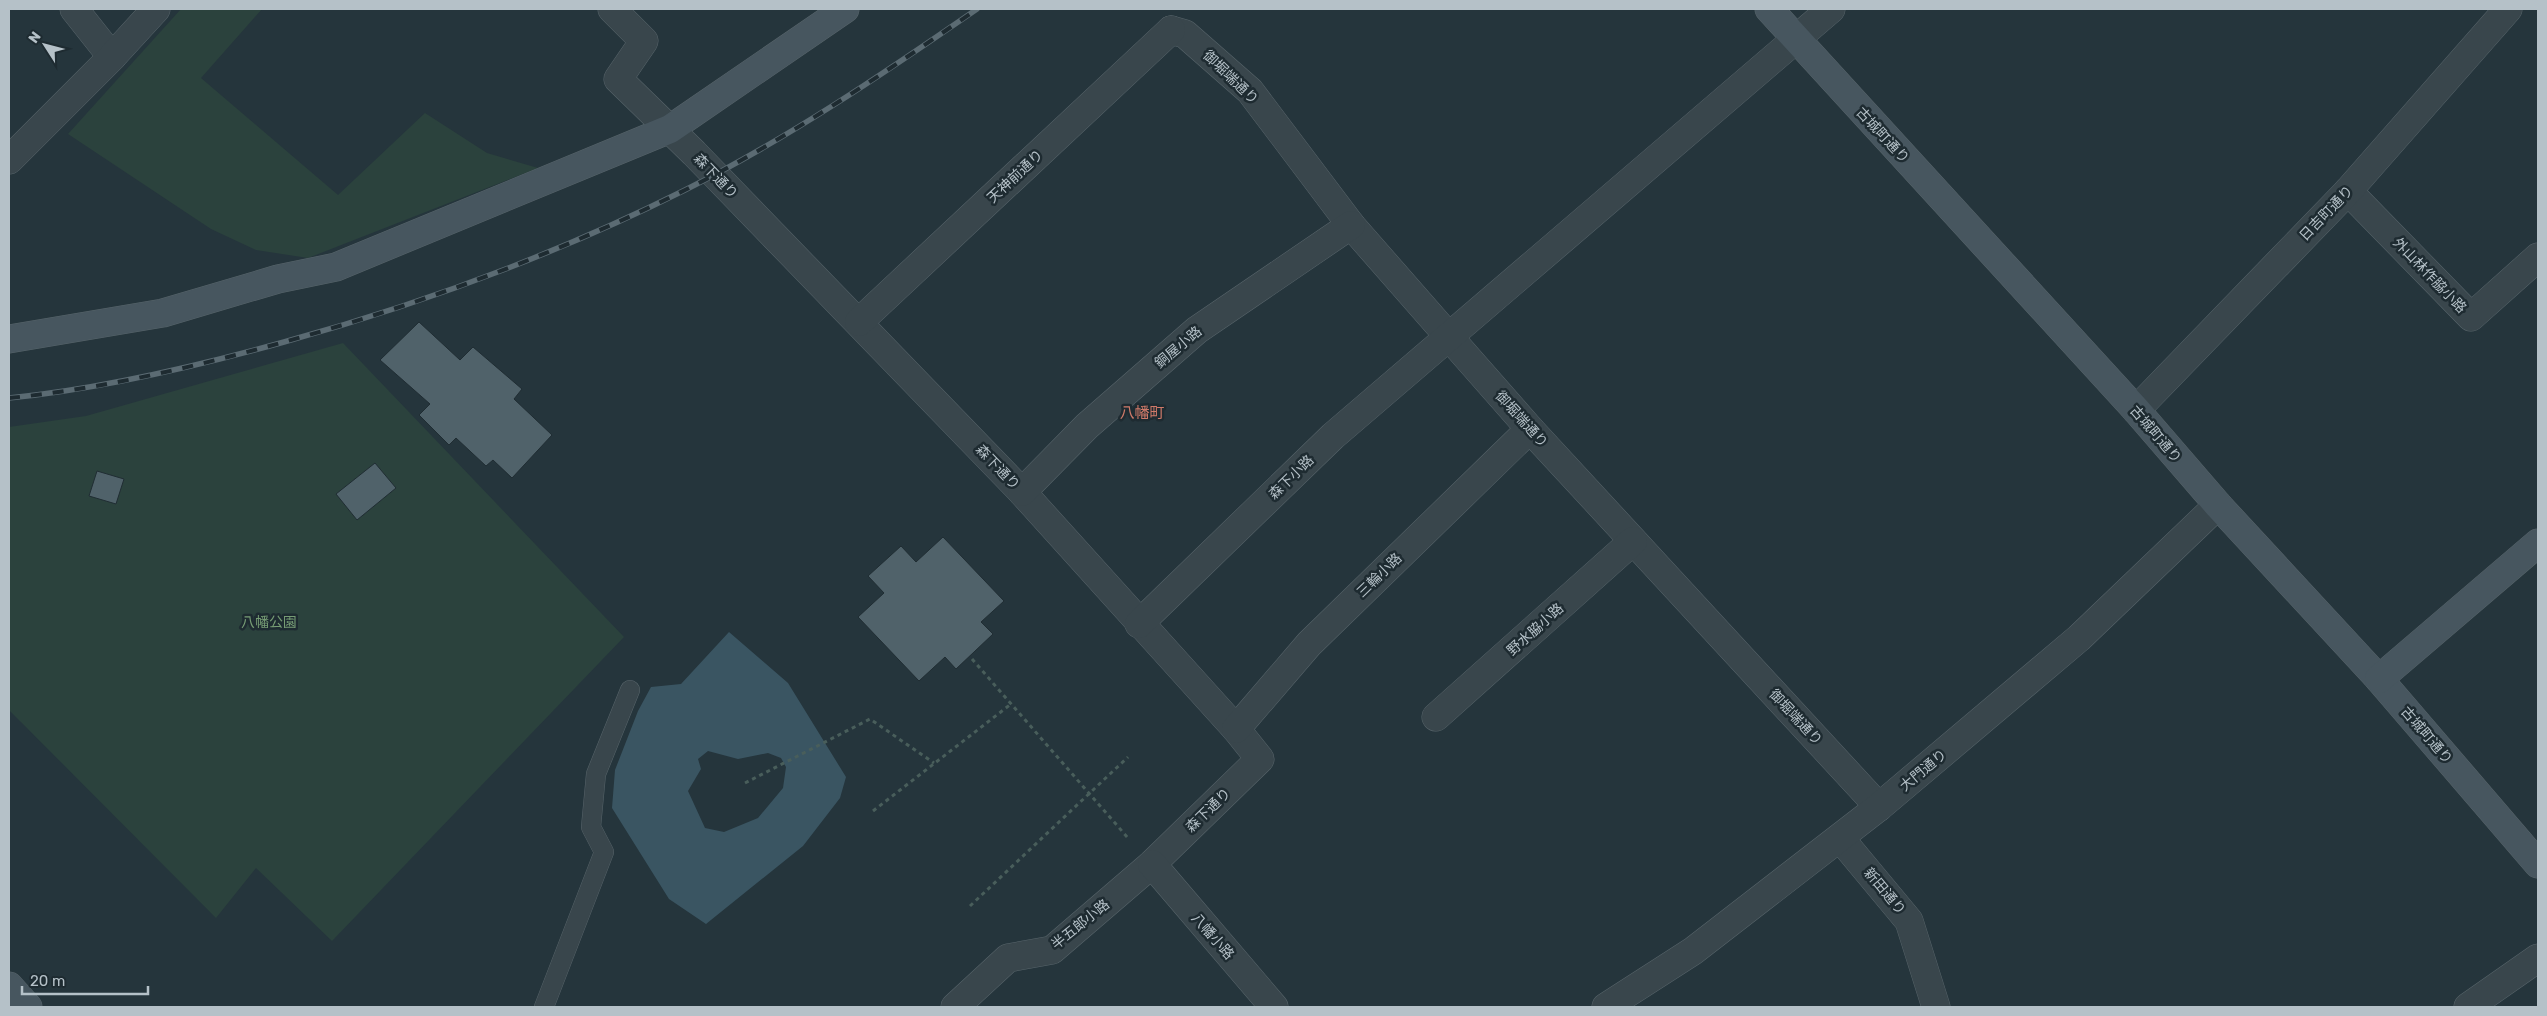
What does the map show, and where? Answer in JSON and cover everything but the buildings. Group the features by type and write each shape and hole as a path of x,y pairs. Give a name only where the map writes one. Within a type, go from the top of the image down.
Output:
{"street":[{"path":"74,9 112,57"},
{"path":"9,160 112,57 156,9"},
{"name":"森下通り","path":"612,9 644,42 618,79 670,129 859,322 1022,492 1139,624 1236,729 1260,759 1152,864"},
{"path":"9,339 163,313 278,279 336,267 670,129 845,9"},
{"name":"古城町通り","path":"1769,9 2136,410 2218,505 2379,679 2538,864"},
{"name":"森下小路","path":"1139,624 1333,436 1450,338 1831,9"},
{"name":"日吉町通り","path":"2136,410 2348,190 2508,9"},
{"name":"御堀端通り","path":"1169,20 1250,91 1351,225 1450,338 1530,429 1879,807"},
{"name":"天神前通り","path":"859,322 1169,20"},
{"name":"外山林作脇小路","path":"2348,190 2471,317 2538,257"},
{"name":"銅屋小路","path":"1022,492 1087,426 1197,330 1351,225"},
{"name":"三輪小路","path":"1236,729 1309,644 1530,429"},
{"name":"大門通り","path":"1606,1007 1693,952 1879,807 2079,638 2218,505"},
{"name":"野水脇小路","path":"1436,717 1633,541"},
{"path":"2379,679 2538,543"},
{"name":"新田通り","path":"1840,838 1910,921 1936,1007"},
{"name":"半五郎小路","path":"955,1007 1008,958 1052,950 1152,864"},
{"name":"八幡小路","path":"1152,864 1274,1007"},
{"path":"2468,1007 2538,958"},
{"path":"9,986 28,1007"}],"lane":[{"path":"544,1007 604,852 591,826 596,774 630,690"}],"path":[{"path":"972,659 1152,864"},
{"path":"873,811 1011,704"},
{"path":"745,783 870,718 934,764"},
{"path":"970,906 1128,757"}],"green space":[{"path":"181,9 262,9 201,78 338,195 425,113 487,153 538,168 308,258 256,250 211,229 68,134"},
{"name":"八幡公園","path":"343,343 624,637 332,941 256,868 216,918 9,710 9,427 86,416"}],"water":[{"path":"729,632 788,683 846,777 840,798 803,846 706,924 669,899 612,808 615,770 638,711 651,687 681,684","holes":["708,751 738,759 768,753 781,758 786,767 783,788 758,818 724,832 705,828 688,791 701,769 698,759"]}],"railway":[{"path":"9,398 113,383 250,351 386,311 488,276 538,256 637,213 723,170 834,105 977,9"}],"district":[{"name":"八幡町","path":"1142,413"}]}
